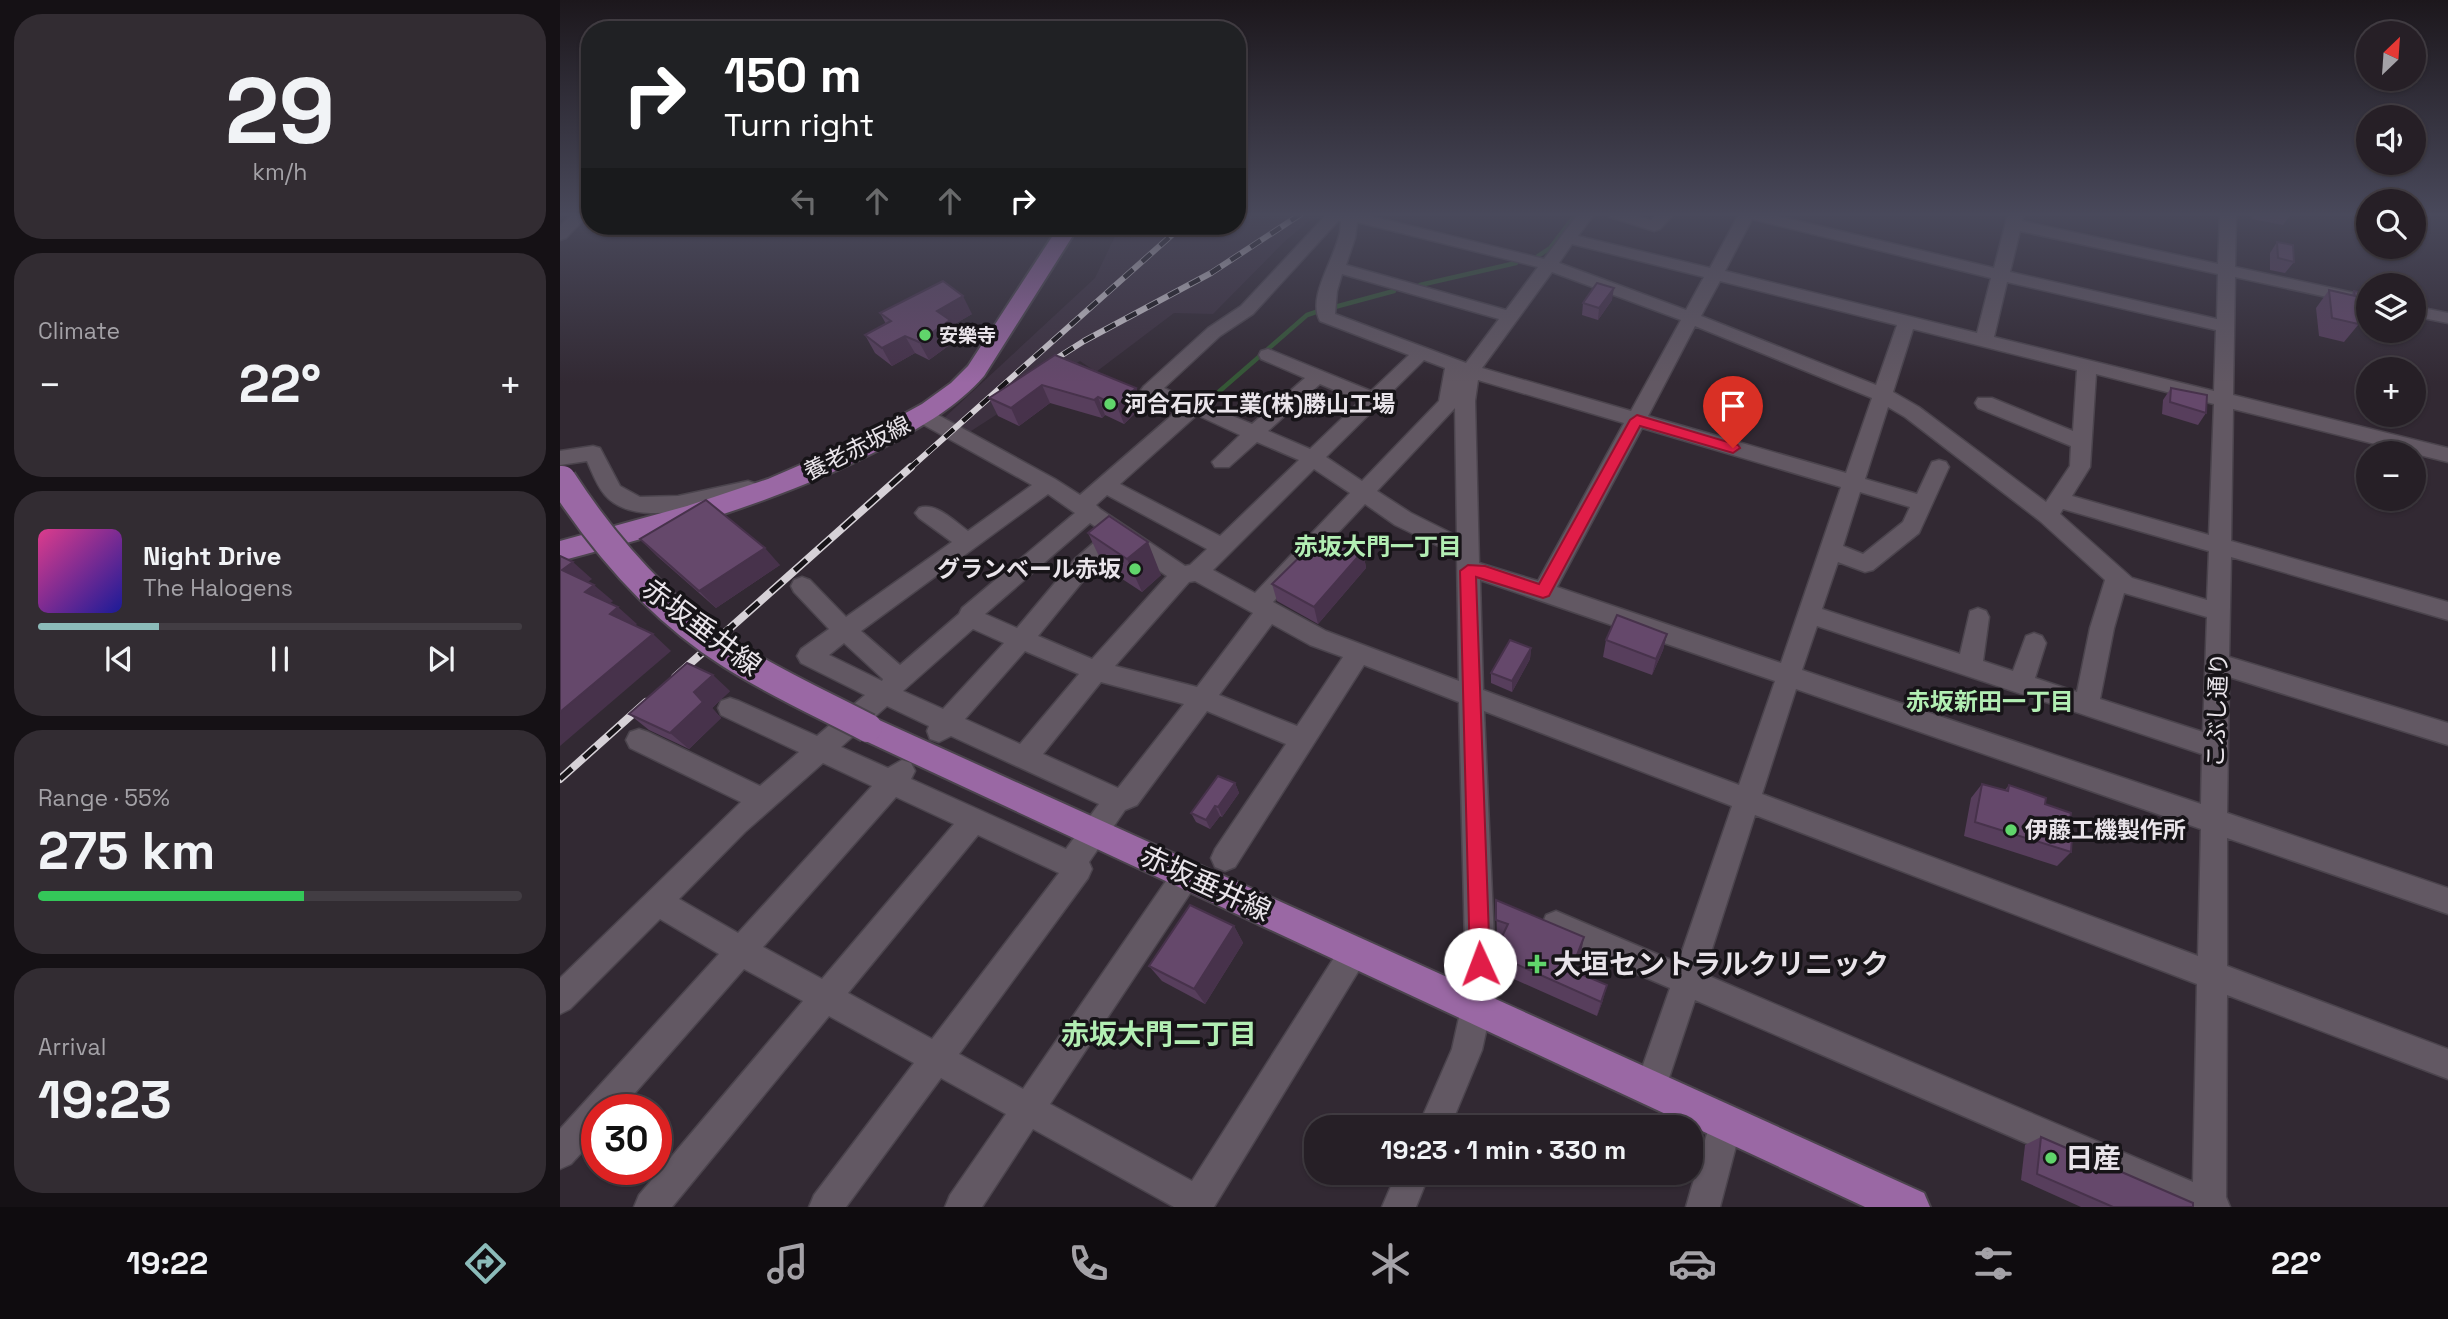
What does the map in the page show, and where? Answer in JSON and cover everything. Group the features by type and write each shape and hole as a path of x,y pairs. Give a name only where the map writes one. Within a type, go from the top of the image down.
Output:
{"main road":[{"name":"養老赤坂線","path":"560,551 688,517 760,492 864,449 922,415 964,386 1041,270"},
{"name":"赤坂垂井線","path":"561,472 583,515 636,578 675,613 759,672 869,728 1910,1207"}],"street":[{"path":"560,999 758,797 888,684 970,618 970,614 1192,409 1151,390 1214,332 1247,310 1283,270"},
{"path":"1334,270 1326,317 1462,368 1923,503"},
{"path":"1347,270 1509,316"},
{"path":"802,586 814,594 888,684 942,728 1025,757 1117,800 1128,797 1201,698 1263,607 1364,492 1448,404 1462,368 1509,316 1545,270"},
{"path":"1563,270 1883,395 2053,507 2124,585 2219,612"},
{"path":"1702,270 2448,455"},
{"path":"1543,592 1715,270"},
{"path":"1981,270 2225,326"},
{"path":"1984,340 2001,270"},
{"name":"こぶし通り","path":"2210,1206 2215,747 2226,270"},
{"path":"2227,270 2356,298"},
{"path":"2426,313 2448,318"},
{"path":"1651,1088 1750,800 1907,321"},
{"path":"1025,757 1096,671 1189,573 1222,547 1422,352"},
{"path":"1268,355 1374,400"},
{"path":"2053,507 2080,467 2087,365"},
{"path":"1439,1115 1467,1050 1481,986 1504,905 1471,696 1462,368"},
{"path":"1222,462 1318,376"},
{"path":"1985,403 2081,443"},
{"path":"1205,412 1314,459 1485,572 2448,901"},
{"path":"922,415 1048,484 1120,532 1189,573 1263,607 1318,638 2448,1064"},
{"path":"561,472 593,453 614,492 638,505 687,502 748,488 760,492"},
{"path":"1832,550 1865,564 1911,527 1939,467"},
{"path":"888,684 809,656 1048,484"},
{"path":"1109,487 1222,547"},
{"path":"2053,507 2221,547 2448,611"},
{"path":"926,513 968,541"},
{"path":"942,728 1021,640 1083,565 1120,532"},
{"path":"2087,705 2102,628 2117,578"},
{"path":"1811,615 2215,747"},
{"path":"1970,667 1978,617"},
{"path":"970,618 1096,671 1201,698 1302,739"},
{"path":"2021,684 2034,643"},
{"path":"1225,858 1358,653"},
{"path":"2218,664 2448,734"},
{"path":"730,708 815,747 898,777 973,821 1077,869 826,1207"},
{"path":"639,740 758,797"},
{"path":"613,1094 898,777"},
{"path":"1071,865 1117,800"},
{"path":"651,1207 973,821"},
{"path":"962,1207 1187,874"},
{"path":"657,901 741,951 936,1057 1196,1205 1354,951"},
{"path":"1504,905 1689,980 2210,1206"},
{"path":"1703,1207 1726,1123"},
{"path":"560,1153 581,1130"},
{"path":"1399,1207 1408,1185"}],"shaded area":[{"path":"1099,270 1256,270 1213,314 1174,313 1096,372 1080,361 968,433 943,419 1095,278"}],"building":[{"path":"943,281 963,296 937,311 950,320 919,342 905,336 882,348 865,335 891,321 880,313"},
{"path":"1597,283 1614,288 1599,308 1583,303"},
{"path":"2329,290 2355,296 2356,291 2356,324 2332,318"},
{"path":"1055,355 1136,388 1117,406 1098,397 1094,400 1042,385 1011,408 989,398"},
{"path":"2171,388 2207,395 2206,413 2170,402"},
{"path":"706,500 765,548 699,591 640,539"},
{"path":"1109,516 1148,542 1127,559 1088,533"},
{"path":"1325,532 1363,551 1314,607 1272,584"},
{"path":"560,556 573,562 562,570 594,585 585,592 618,607 610,614 653,634 560,712"},
{"path":"1617,615 1667,634 1656,659 1606,640"},
{"path":"1510,640 1531,648 1512,681 1491,673"},
{"path":"687,663 713,675 694,692 703,702 670,733 629,714"},
{"path":"1218,776 1235,783 1206,820 1191,813"},
{"path":"1982,784 2008,791 2009,785 2046,798 2045,804 2071,813 2071,852 1975,822"},
{"path":"1496,900 1584,937 1571,970 1607,985 1601,1002 1498,956 1497,947 1508,924 1496,920"},
{"path":"1190,905 1234,926 1194,989 1149,966"},
{"name":"日産","path":"2041,1137 2193,1203 2193,1207 2113,1207 2037,1174"}],"waterway":[{"path":"1420,285 1484,270"},
{"path":"1331,308 1394,291"},
{"path":"1199,409 1307,315 1322,310"}],"railway":[{"path":"909,469 1132,270"},
{"path":"1043,367 1084,341 1215,270"},
{"path":"675,677 911,467"},
{"path":"560,779 646,702"}],"place":[{"name":"安樂寺","path":"925,335"},
{"name":"河合石灰工業(株)勝山工場","path":"1110,404"},
{"name":"グランベール赤坂","path":"1135,569"},
{"name":"伊藤工機製作所","path":"2011,830"},
{"name":"大垣セントラルクリニック","path":"1537,964"},
{"name":"日産","path":"2051,1158"}],"district":[{"name":"赤坂大門一丁目","path":"1378,547"},
{"name":"赤坂新田一丁目","path":"1990,702"},
{"name":"赤坂大門二丁目","path":"1159,1034"}],"route":[{"path":"1480,964 1468,571 1485,572 1543,592 1637,420 1733,448"}]}
